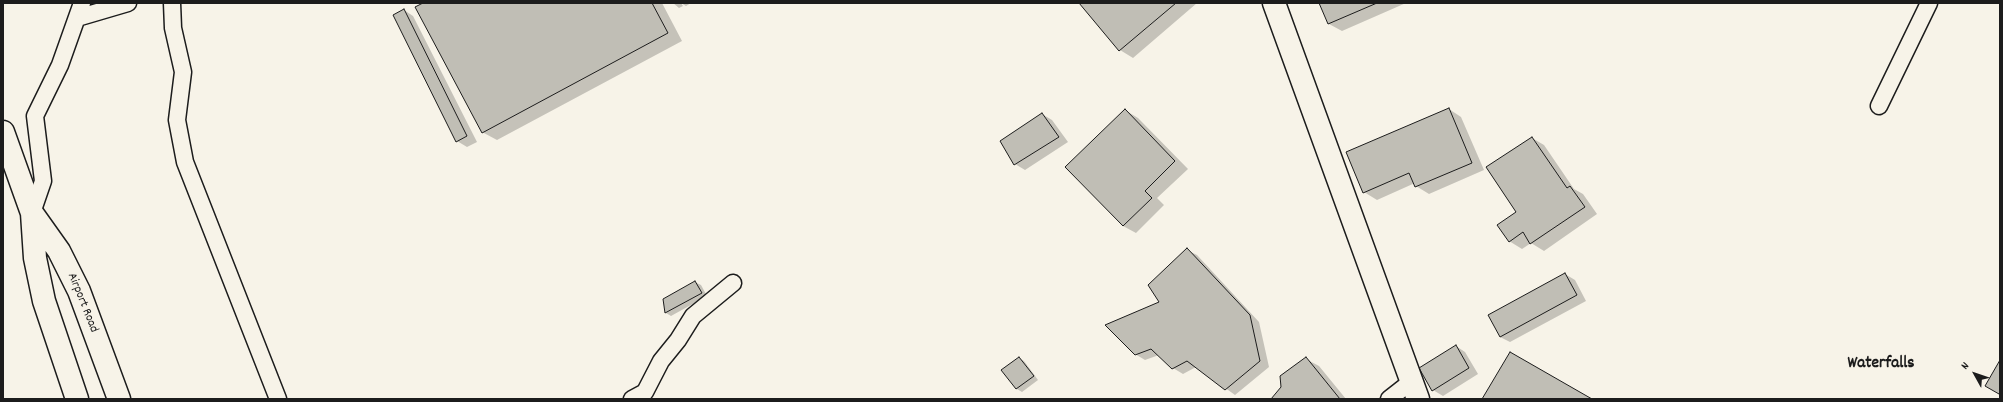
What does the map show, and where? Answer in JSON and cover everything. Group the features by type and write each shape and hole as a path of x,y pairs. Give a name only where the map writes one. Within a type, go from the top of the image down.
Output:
{"main road":[{"path":"1274,3 1415,390"},
{"name":"Airport Road","path":"3,132 32,213 59,251 79,291 119,399"},
{"name":"Airport Road","path":"32,213 35,258 44,301 77,399"}],"lane":[{"path":"32,213 43,181 35,116 60,65 79,10 128,3"},
{"path":"172,3 173,28 183,72 177,120 185,162 278,399"},
{"path":"1879,106 1929,3"},
{"path":"632,399 645,392 661,361 678,340 693,316 733,283"},
{"path":"1389,399 1415,390"}],"building":[{"path":"423,3 652,3 668,33 482,133 415,7"},
{"path":"1079,3 1176,3 1119,51"},
{"path":"1319,3 1377,3 1328,24"},
{"path":"404,9 467,136 456,142 393,15"},
{"path":"1449,108 1472,163 1415,187 1409,173 1363,193 1346,152"},
{"path":"1125,109 1175,161 1145,191 1152,198 1123,226 1065,167"},
{"path":"1042,113 1059,137 1014,165 1000,141"},
{"path":"1532,137 1567,188 1570,186 1585,207 1530,244 1523,232 1509,242 1497,225 1516,212 1486,167"},
{"path":"1187,248 1250,315 1260,361 1225,390 1187,361 1172,369 1151,349 1135,355 1105,325 1159,302 1148,285"},
{"path":"1565,273 1577,295 1500,337 1488,315"},
{"path":"695,281 702,293 665,313 663,299"},
{"path":"1456,345 1469,368 1432,391 1419,368"},
{"path":"1510,352 1592,399 1482,399"},
{"path":"1019,357 1034,376 1016,389 1001,370"},
{"path":"1306,357 1340,399 1271,399 1281,387 1280,376"},
{"path":"2000,360 2000,391 1999,394 1985,386"}],"district":[{"name":"Waterfalls","path":"1881,365"}]}
